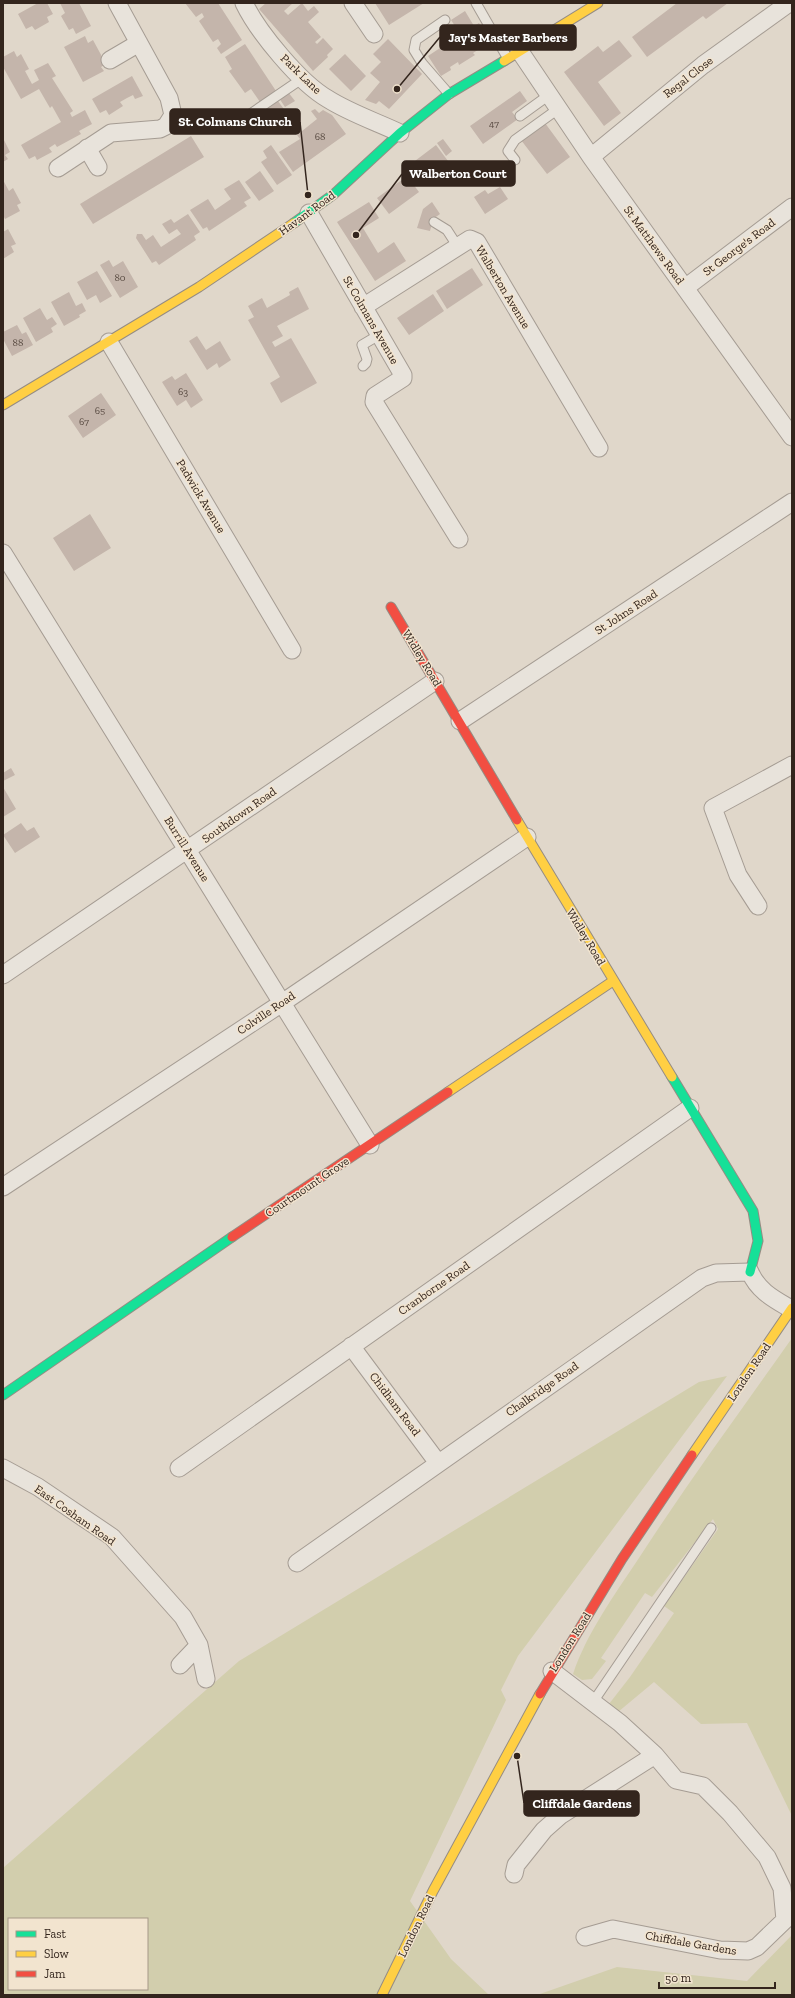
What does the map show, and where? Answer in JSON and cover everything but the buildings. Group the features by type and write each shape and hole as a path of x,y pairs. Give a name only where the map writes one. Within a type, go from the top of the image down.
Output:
{"street":[{"path":"58,168 111,133 160,129 166,126 173,114 169,98 117,3"},
{"name":"Park Lane","path":"244,3 250,16 266,38 303,78 328,99 400,133"},
{"path":"353,3 374,34"},
{"name":"Havant Road","path":"3,405 199,287 309,213 334,194 400,133 449,94 598,3"},
{"name":"Regal Close","path":"591,157 694,72 789,3"},
{"path":"110,60 139,43"},
{"name":"St Matthews Road","path":"513,54 553,102 792,437"},
{"path":"87,148 98,167"},
{"name":"St George's Road","path":"685,288 792,207"},
{"name":"St Colmans Avenue","path":"309,213 403,375 403,378 375,396 374,402 459,539"},
{"name":"Walberton Avenue","path":"363,307 470,239 477,242 599,448"},
{"name":"Padwick Avenue","path":"109,342 292,650"},
{"name":"St Johns Road","path":"460,721 792,502"},
{"name":"Burrill Avenue","path":"3,553 370,1145"},
{"name":"Widley Road","path":"391,606 460,721 526,837 753,1211 759,1232 757,1246 751,1261 750,1272"},
{"name":"Southdown Road","path":"3,975 188,851 435,681"},
{"path":"758,906 738,875 713,808 792,765"},
{"name":"Colville Road","path":"3,1187 282,1003 526,837"},
{"name":"Courtmount Grove","path":"3,1395 613,981"},
{"name":"Cranborne Road","path":"179,1468 690,1108"},
{"path":"750,1272 754,1283 762,1291 792,1309"},
{"name":"Chalkridge Road","path":"297,1563 438,1462 702,1278 716,1273 750,1272"},
{"name":"London Road","path":"382,1995 433,1892 552,1671 622,1559 792,1309"},
{"name":"Chidham Road","path":"351,1346 438,1462"},
{"name":"East Cosham Road","path":"3,1468 38,1487 112,1537 183,1617 199,1645 206,1680"},
{"path":"180,1665 199,1645"},
{"name":"Chiffdale Gardens","path":"552,1671 620,1723 655,1755 676,1780 703,1786 730,1813 767,1857 782,1888 786,1920 757,1947 748,1951 738,1952 720,1950 613,1929 585,1937"},
{"path":"514,1874 516,1865 544,1830 561,1815 655,1755"}],"lane":[{"path":"476,3 513,54"},
{"path":"445,20 416,40 414,50 422,63 449,94"},
{"path":"243,119 303,78"},
{"path":"520,116 553,102"},
{"path":"515,160 508,151 515,140 553,102"},
{"path":"434,222 447,230 458,247"},
{"path":"363,366 366,364 366,359 362,345 379,334"},
{"path":"593,1702 712,1528"}],"shaded area":[{"path":"792,1338 792,1816 747,1723 701,1724 654,1682 618,1712 609,1704 630,1677 674,1613 664,1606 718,1529 713,1519 652,1597 645,1593 601,1658 606,1661 592,1679 582,1680 573,1674 593,1630 610,1602 694,1477"},
{"path":"727,1376 518,1656 501,1690 506,1700 410,1901 451,1959 489,1995 3,1995 3,1868 239,1661 699,1382"},
{"path":"792,1935 792,1995 537,1995 617,1967 747,1981"}],"traffic: fast":[{"path":"294,223 334,194 400,133 449,94 504,61"},
{"path":"672,1077 753,1211 758,1241 750,1272"},
{"path":"3,1395 232,1237"}],"traffic: slow":[{"path":"504,61 598,3"},
{"path":"3,405 199,287 294,223"},
{"path":"517,820 672,1077"},
{"path":"448,1092 613,981"},
{"path":"692,1455 792,1308"},
{"path":"382,1995 433,1891 540,1694"}],"traffic: jam":[{"path":"391,607 517,820"},
{"path":"232,1237 448,1092"},
{"path":"540,1694 622,1559 692,1455"}],"place":[{"name":"Jay's Master Barbers","path":"397,89"},
{"name":"St. Colmans Church","path":"308,195"},
{"name":"Walberton Court","path":"356,235"},
{"name":"Cliffdale Gardens","path":"517,1756"}]}
